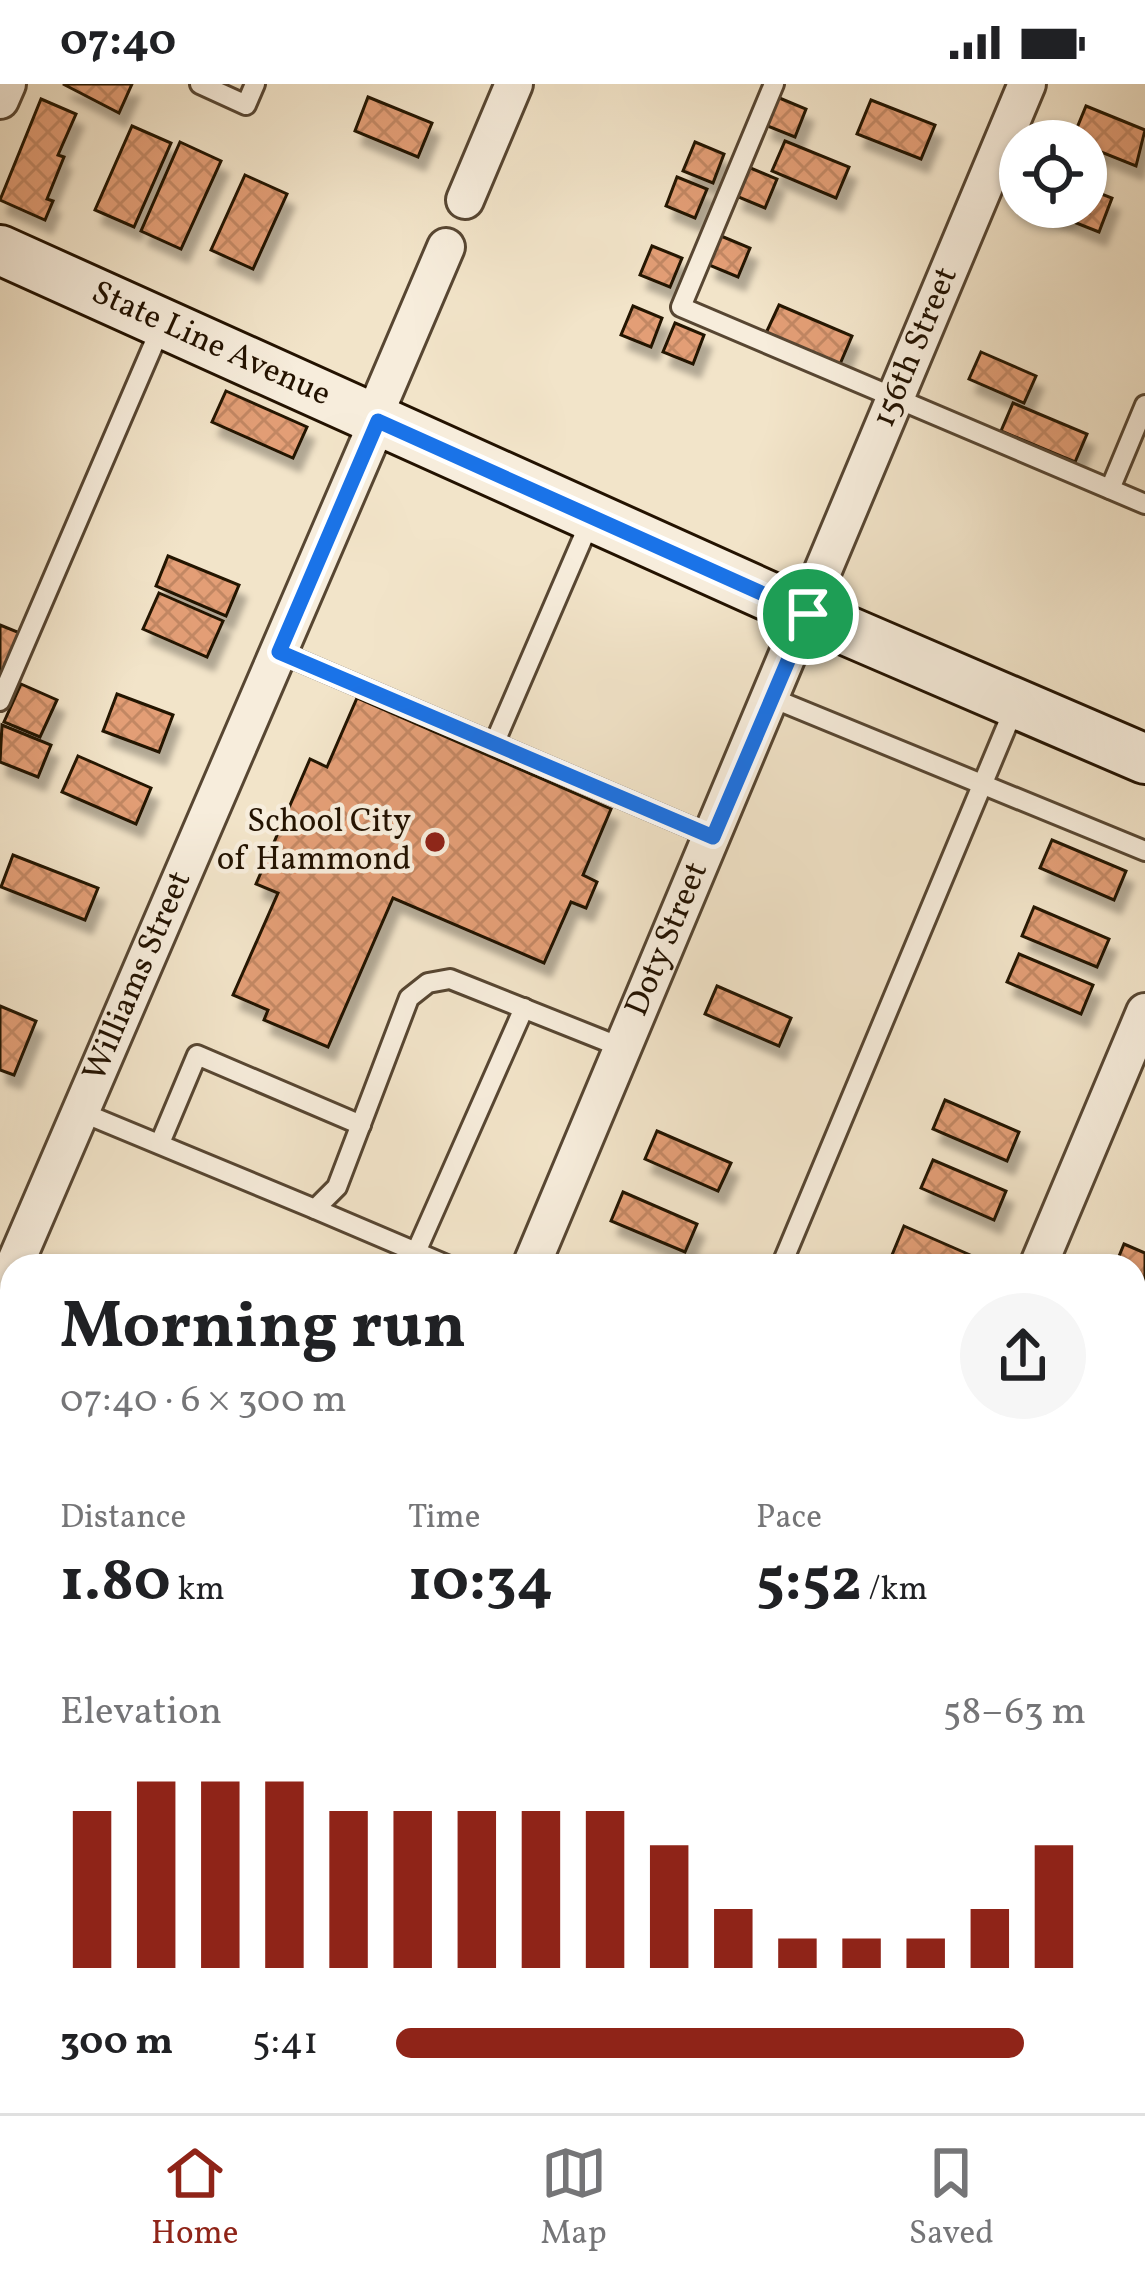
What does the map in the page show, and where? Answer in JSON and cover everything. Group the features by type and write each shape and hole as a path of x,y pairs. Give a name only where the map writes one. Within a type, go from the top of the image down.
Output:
{"street":[{"path":"0,100 7,84"},
{"path":"466,200 514,84"},
{"name":"156th Street","path":"808,614 1027,84"},
{"name":"Williams Street","path":"19,1254 279,652 446,247"},
{"name":"State Line Avenue","path":"0,250 808,614 1145,759"},
{"name":"Doty Street","path":"535,1254 808,614"},
{"path":"1043,1254 1145,1012"}],"lane":[{"path":"200,84 246,105 255,84"},
{"path":"774,84 681,308 1145,504"},
{"path":"0,701 163,323"},
{"path":"1110,489 1145,405"},
{"path":"494,744 592,517"},
{"path":"279,652 713,837"},
{"path":"772,698 1145,850"},
{"path":"787,1254 1016,704"},
{"path":"315,1208 337,1187 409,998 428,983 450,980 623,1048"},
{"path":"416,1252 524,1008"},
{"path":"160,1143 197,1055 361,1125"},
{"path":"81,1112 421,1254"}],"building":[{"path":"63,84 132,84 119,113"},
{"path":"368,97 432,123 418,157 355,131"},
{"path":"777,97 806,109 795,137 765,125"},
{"path":"41,99 76,114 58,155 64,157 47,199 53,201 45,220 0,200"},
{"path":"871,100 935,125 921,159 857,134"},
{"path":"1086,106 1145,130 1136,166 1107,154 1107,120 1080,120"},
{"path":"132,126 171,143 134,227 95,210"},
{"path":"785,141 849,167 836,198 772,171"},
{"path":"180,142 221,161 181,249 141,231"},
{"path":"695,142 724,154 713,183 683,171"},
{"path":"748,167 777,179 765,208 736,196"},
{"path":"245,175 287,194 253,269 211,250"},
{"path":"677,177 707,189 695,218 666,206"},
{"path":"721,236 750,248 738,277 709,265"},
{"path":"652,246 682,258 670,287 640,275"},
{"path":"779,305 852,336 840,364 766,333"},
{"path":"633,306 662,318 651,347 621,335"},
{"path":"675,323 704,335 693,364 663,352"},
{"path":"981,352 1036,376 1024,403 969,379"},
{"path":"226,391 307,427 293,458 212,422"},
{"path":"1013,403 1087,434 1075,462 1001,431"},
{"path":"168,556 239,585 226,616 156,586"},
{"path":"159,593 223,621 207,657 143,629"},
{"path":"0,625 20,633 0,680"},
{"path":"21,684 57,700 40,737 4,722"},
{"path":"117,694 173,715 159,752 103,731"},
{"name":"School City of Hammond","path":"357,698 611,809 583,875 597,882 586,908 571,902 544,963 393,898 328,1047 264,1020 268,1010 233,995 278,893 256,884 310,759 327,767"},
{"path":"2,725 51,745 38,777 0,762"},
{"path":"78,756 151,788 136,824 62,792"},
{"path":"1052,840 1126,871 1114,900 1040,868"},
{"path":"13,855 98,888 85,920 1,887"},
{"path":"1034,907 1109,939 1097,967 1022,936"},
{"path":"1019,954 1093,985 1081,1014 1007,982"},
{"path":"717,986 791,1018 779,1046 705,1014"},
{"path":"0,1006 36,1021 14,1075 0,1070"},
{"path":"945,1100 1019,1132 1007,1161 933,1129"},
{"path":"657,1131 731,1163 718,1191 645,1159"},
{"path":"933,1160 1006,1191 994,1220 921,1188"},
{"path":"623,1192 697,1224 685,1252 611,1221"},
{"path":"904,1226 968,1254 892,1254"},
{"path":"1124,1244 1145,1253 1145,1254 1120,1254"}],"place":[{"name":"School City of Hammond","path":"435,842"}],"route":[{"path":"378,421 808,614 713,837 279,652 378,421"}]}
